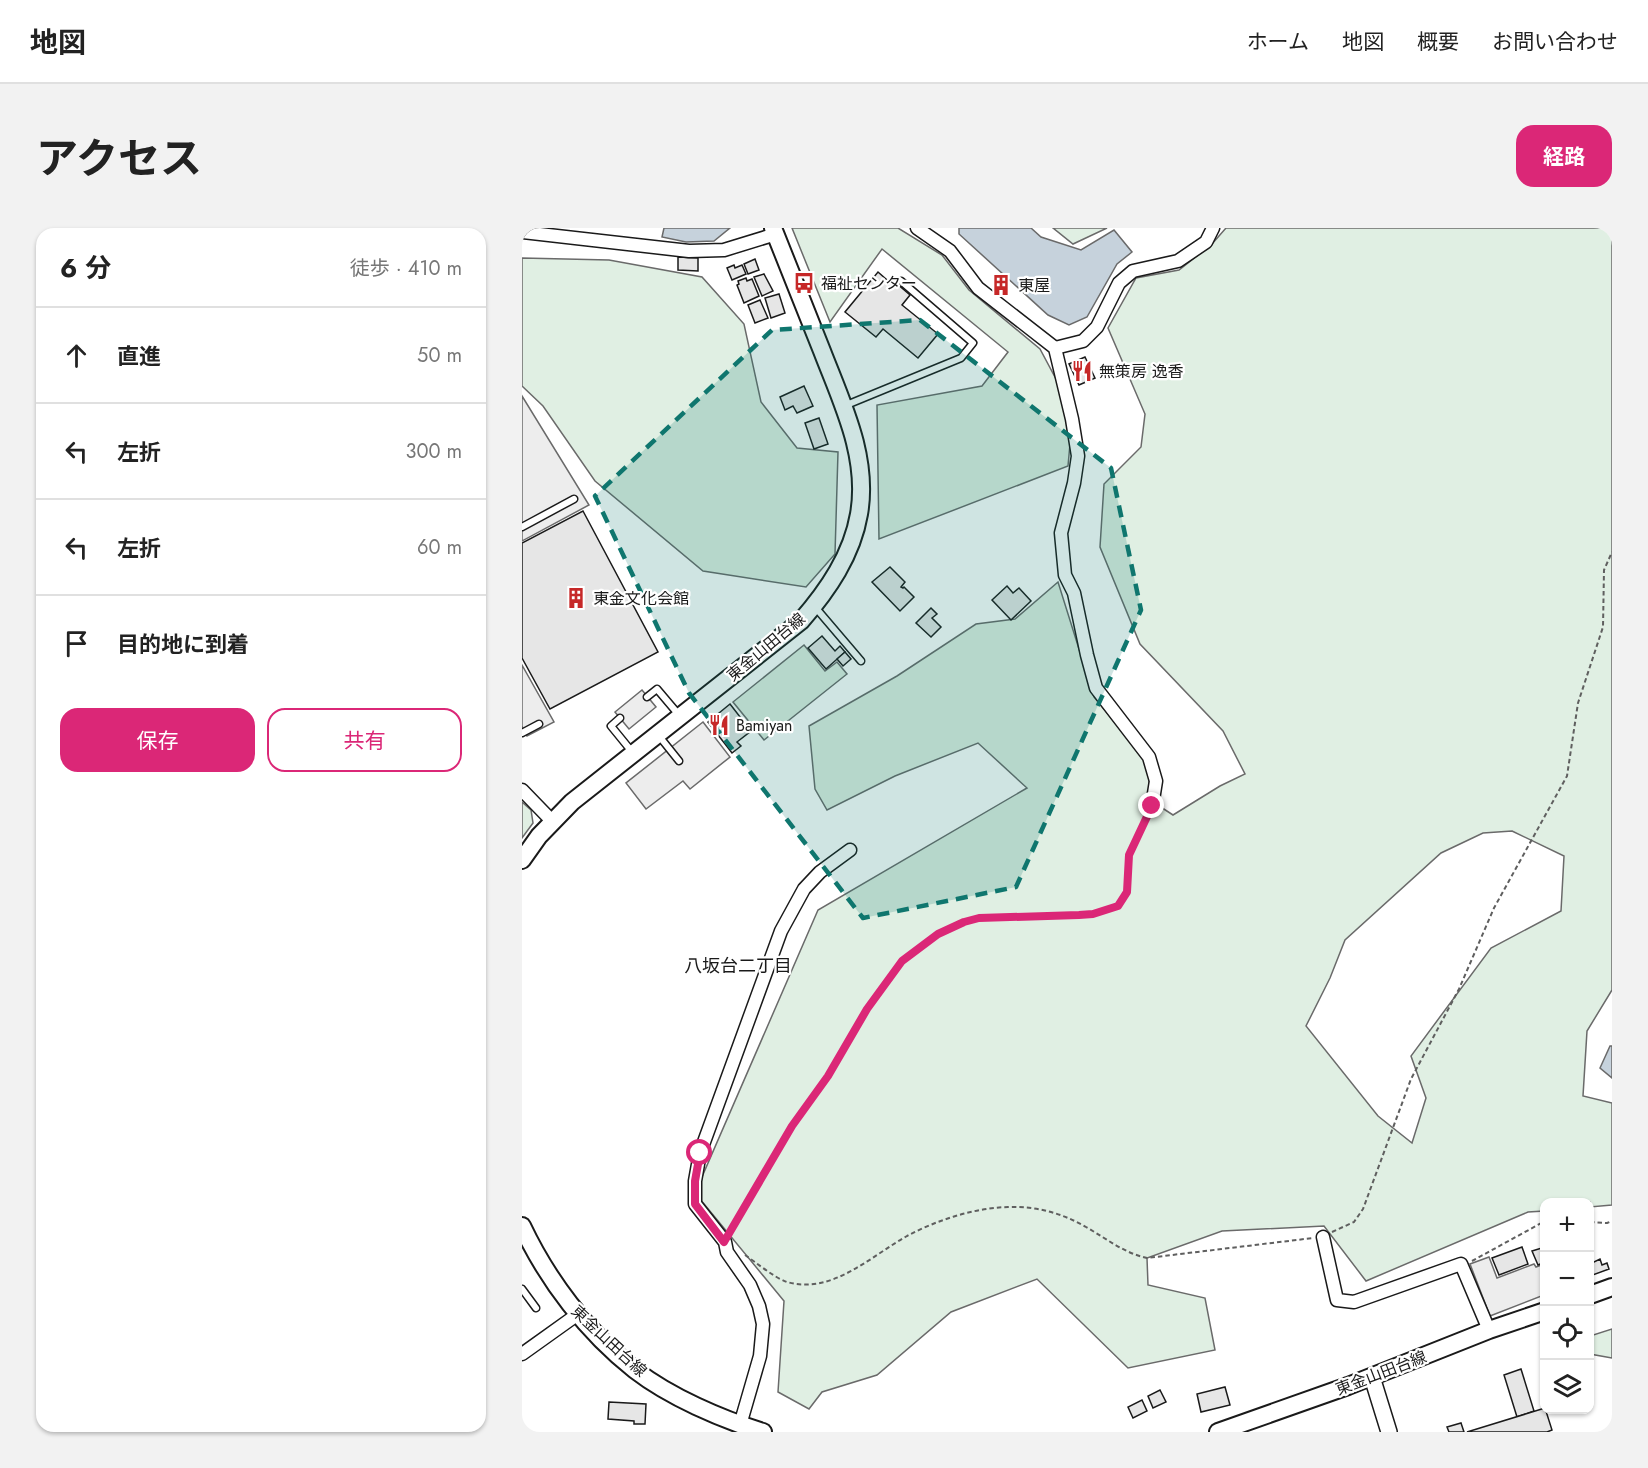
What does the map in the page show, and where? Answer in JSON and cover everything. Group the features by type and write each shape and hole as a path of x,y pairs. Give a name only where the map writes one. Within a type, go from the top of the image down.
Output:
{"main road":[{"name":"東金山田台線","path":"522,860 552,820 801,621 825,593 850,547 860,513 861,466 850,421 775,231"},
{"name":"東金山田台線","path":"522,1226 547,1272 578,1314 636,1370 686,1401 740,1425 763,1432"},
{"path":"1594,1294 1612,1287"},
{"name":"東金山田台線","path":"1218,1432 1372,1377 1489,1330 1540,1313"}],"street":[{"path":"917,228 950,251 978,288 1055,348 1072,419 1078,456 1074,483 1061,533 1065,575 1074,593 1086,655 1096,688 1149,757 1156,781 1152,806"},
{"path":"1055,348 1083,341 1097,327 1119,283 1133,271 1178,261 1206,242 1213,228"},
{"path":"522,232 689,251 724,250 775,231"},
{"path":"522,790 552,820"},
{"path":"740,1425 760,1356 763,1324 759,1306 750,1285 727,1251 724,1242 695,1204 695,1181 700,1153 781,931 804,889 820,873 850,850"},
{"path":"1323,1237 1337,1300 1354,1302 1461,1264 1489,1330"},
{"path":"522,1354 578,1314"},
{"path":"1372,1377 1389,1432"}],"lane":[{"path":"844,406 961,358 974,343 901,281"},
{"path":"522,527 574,499"},
{"path":"814,606 861,661"},
{"path":"647,697 657,689 680,717"},
{"path":"620,718 611,726 633,754"},
{"path":"522,733 539,724"},
{"path":"658,735 679,761"},
{"path":"522,1289 536,1308"}],"path":[{"path":"1152,806 1129,855 1127,892 1118,906 1093,914 979,918 938,934 902,961 867,1009 828,1076 792,1126 724,1242 785,1281 802,1284 826,1282 850,1271 908,1236 941,1221 1007,1207 1039,1208 1057,1213 1084,1225 1131,1254 1147,1258 1323,1237 1354,1222 1363,1209 1411,1079 1459,989 1494,908 1567,776 1578,703 1603,627 1604,570 1612,552"},
{"path":"1594,1222 1612,1221"},
{"path":"1461,1264 1478,1260 1540,1222"}],"highlighted area":[{"path":"920,320 1111,468 1141,610 1016,887 863,918 689,693 595,496 772,330"}],"green space":[{"path":"792,228 898,228 942,255 969,290 1040,349 1073,411 1068,466 879,539 877,405 982,386 1008,352 882,249 830,322"},
{"path":"1053,228 1107,228 1073,244"},
{"path":"1226,228 1612,228 1612,990 1587,1031 1583,1096 1612,1103 1612,1205 1594,1207 1594,1198 1540,1198 1540,1211 1528,1212 1366,1281 1324,1226 1222,1231 1147,1258 1148,1285 1205,1298 1215,1350 1128,1368 1037,1279 951,1312 877,1375 822,1392 809,1409 778,1392 784,1301 695,1193 818,910 1027,788 978,743 895,776 827,810 815,789 809,726 897,676 976,624 1015,619 1058,582 1094,697 1143,757 1149,778 1150,800 1173,815 1220,786 1245,774 1223,731 1140,644 1100,547 1104,484 1141,447 1145,414 1108,328 1136,278 1179,270 1212,244","holes":["1512,831 1564,856 1561,911 1491,948 1411,1056 1426,1098 1412,1143 1378,1116 1306,1026 1330,978 1345,940 1441,853 1483,833"]},
{"path":"522,258 609,260 702,277 744,324 761,402 797,448 838,452 835,554 806,587 703,571 595,481 543,406 522,386"},
{"path":"804,645 825,671 837,662 847,674 764,740 733,702"},
{"path":"522,802 531,810 533,823 522,838"},
{"path":"1612,1329 1612,1358 1594,1355 1594,1335"}],"shaded area":[{"path":"664,228 730,228 714,241 686,242 662,237"},
{"path":"959,228 1031,228 1041,237 1081,250 1114,230 1132,252 1117,264 1087,317 1069,325 1048,315 959,234"},
{"path":"522,396 589,505 522,541"},
{"path":"522,665 554,722 527,736 522,726"},
{"path":"642,690 656,707 629,729 615,712"},
{"path":"703,722 730,757 690,789 683,781 646,809 626,783"},
{"path":"1612,1046 1612,1078 1600,1068"},
{"path":"1489,1257 1497,1278 1534,1264 1536,1267 1540,1266 1540,1297 1490,1316 1470,1264"}],"building":[{"path":"678,257 698,258 698,271 678,270"},
{"path":"755,259 759,270 748,274 744,264"},
{"path":"734,265 735,268 742,265 746,274 732,280 727,268"},
{"path":"878,272 894,286 896,283 910,295 902,305 938,334 918,358 883,329 876,337 845,312"},
{"path":"764,274 773,291 762,296 754,277"},
{"path":"746,278 747,281 752,279 759,296 744,303 737,285 738,281"},
{"name":"東屋","path":"1001,280 1007,285 1002,290 996,285"},
{"path":"779,294 785,313 771,318 765,298"},
{"path":"760,300 768,318 755,323 748,305"},
{"name":"無策房 逸香","path":"1085,357 1095,378 1079,385 1069,364"},
{"path":"804,386 813,406 797,413 793,406 785,410 780,397"},
{"path":"819,418 828,444 814,449 805,423"},
{"name":"東金文化会館","path":"583,511 658,652 550,709 522,658 522,543"},
{"path":"890,567 905,582 901,587 904,587 914,597 900,611 872,582"},
{"path":"1007,586 1013,593 1019,588 1031,601 1011,620 992,600"},
{"path":"931,608 937,614 932,618 941,627 931,637 916,623"},
{"path":"822,636 835,651 840,646 845,652 826,669 808,648"},
{"path":"845,652 851,659 843,666 837,659"},
{"path":"730,704 751,731 737,742 741,746 732,753 708,722"},
{"path":"1522,1247 1528,1264 1499,1275 1492,1258"},
{"path":"1540,1249 1540,1264 1538,1265 1532,1251"},
{"path":"1600,1259 1602,1265 1607,1263 1609,1269 1594,1275 1594,1262"},
{"path":"1521,1369 1534,1411 1517,1417 1504,1375"},
{"path":"1225,1387 1230,1405 1201,1412 1197,1394"},
{"path":"1160,1390 1166,1402 1153,1408 1148,1396"},
{"path":"1142,1400 1147,1411 1133,1418 1128,1407"},
{"path":"609,1402 646,1404 645,1424 608,1419"},
{"path":"1540,1410 1540,1414 1547,1414 1552,1430 1547,1432 1467,1432"},
{"path":"1461,1423 1464,1432 1449,1432 1447,1427"}],"place":[{"name":"福祉センター","path":"804,283"},
{"name":"東屋","path":"1001,285"},
{"name":"無策房 逸香","path":"1082,371"},
{"name":"東金文化会館","path":"576,598"},
{"name":"Bamiyan","path":"719,725"}],"district":[{"name":"八坂台二丁目","path":"738,966"}],"route":[{"path":"700,1153 695,1181 695,1204 724,1242 792,1126 828,1076 867,1009 902,961 938,934 979,918 1093,914 1118,906 1127,892 1129,855 1152,806"}]}
